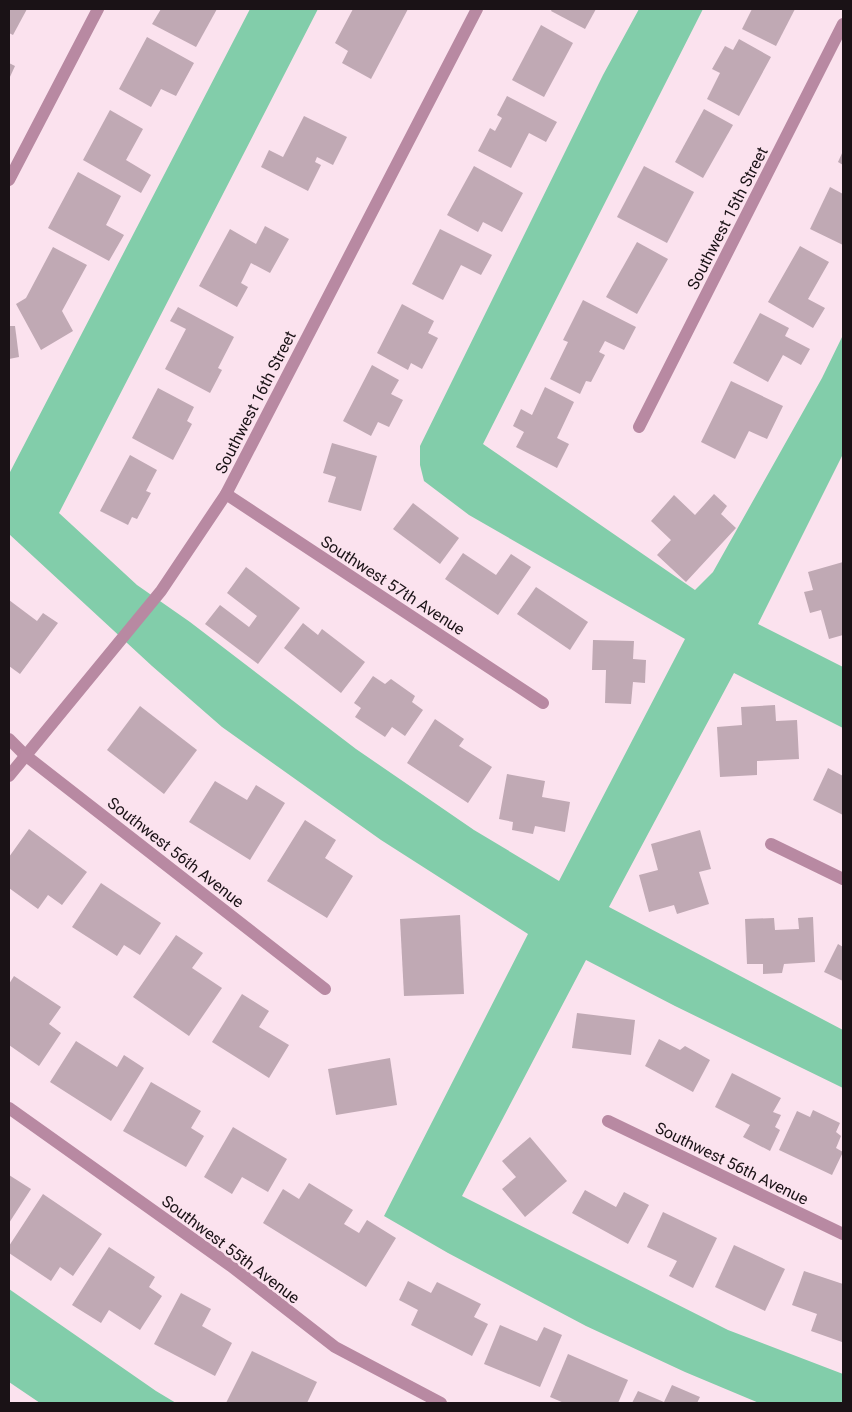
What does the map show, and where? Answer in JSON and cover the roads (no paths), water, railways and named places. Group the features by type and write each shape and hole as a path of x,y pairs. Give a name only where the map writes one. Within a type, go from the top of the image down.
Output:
{"street":[{"path":"9,180 98,9"},
{"name":"Southwest 16th Street","path":"9,776 161,591 226,494 477,9"},
{"name":"Southwest 15th Street","path":"639,427 843,24"},
{"name":"Southwest 57th Avenue","path":"226,494 543,703"},
{"name":"Southwest 56th Avenue","path":"9,739 25,755 325,989"},
{"path":"771,844 843,879"},
{"name":"Southwest 55th Avenue","path":"9,1108 231,1266 335,1347 441,1403"},
{"name":"Southwest 56th Avenue","path":"608,1121 843,1234"}]}
